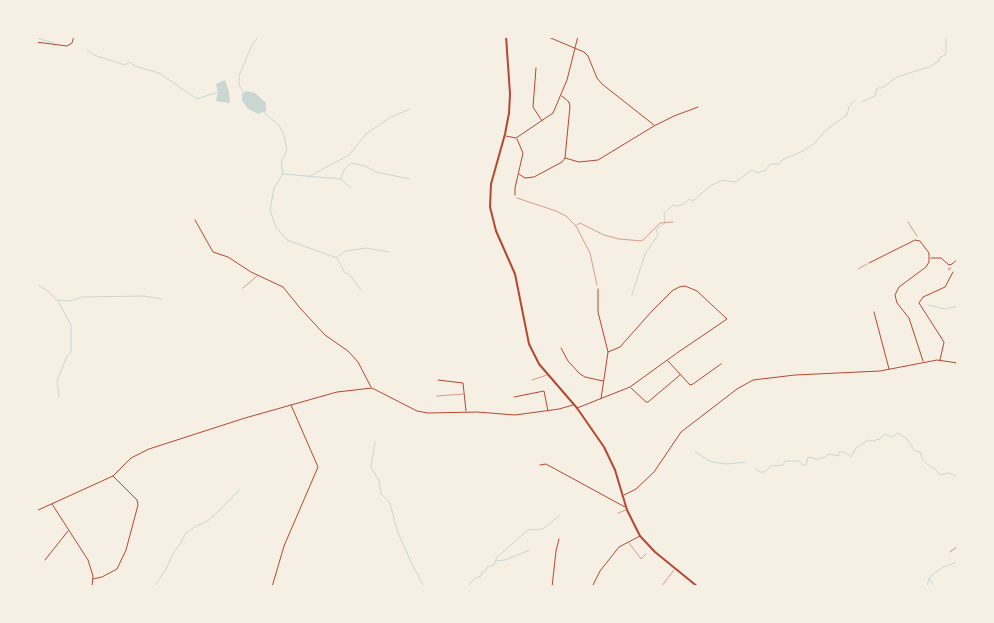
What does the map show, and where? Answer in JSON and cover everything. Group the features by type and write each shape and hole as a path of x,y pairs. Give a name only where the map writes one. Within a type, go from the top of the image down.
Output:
{"main road":[{"path":"506,36 510,113 492,184 491,213 496,232 515,274 531,348 536,360 577,408 610,459 626,509 640,536 649,547 698,587"}],"street":[{"path":"36,42 69,46 73,42 74,36"},
{"path":"546,36 575,48 588,56 597,78 602,84 654,126"},
{"path":"505,136 516,138 553,113 568,80 578,36"},
{"path":"536,68 533,107 542,121"},
{"path":"519,174 530,179 562,162 565,158 570,106 569,102 562,96"},
{"path":"565,158 579,162 598,160 654,126 698,107"},
{"path":"515,195 524,153 516,138"},
{"path":"196,220 213,252 228,257 283,287 325,335 348,351 358,362 372,388"},
{"path":"870,263 914,240 917,240 926,248 930,258 926,266 899,287 895,294 897,303 909,318 924,362"},
{"path":"930,258 938,258 946,264 952,264 958,259"},
{"path":"940,360 944,342 919,303 923,297 945,287 953,272"},
{"path":"577,408 630,388 727,319 697,291 685,286 679,286 652,311 620,347 608,352"},
{"path":"598,289 598,312 608,352 600,400"},
{"path":"874,312 889,369"},
{"path":"561,348 568,361 580,374 604,381"},
{"path":"668,360 690,385 721,364"},
{"path":"623,495 636,489 654,472 681,432 743,385 763,378 792,375 867,372 940,360 957,363"},
{"path":"630,388 648,402 680,375"},
{"path":"438,380 462,382 466,412"},
{"path":"36,511 113,476 131,458 148,450 290,404 337,392 372,388 417,410 428,413 466,412 515,415 548,411 574,404"},
{"path":"514,397 544,391 548,411"},
{"path":"272,587 284,546 318,467 290,404"},
{"path":"540,465 546,464 626,509"},
{"path":"93,579 117,569 126,550 138,505 137,500 113,476"},
{"path":"51,504 88,560 93,579 92,587"},
{"path":"45,560 68,531"},
{"path":"592,587 600,571 619,547 640,536"},
{"path":"552,587 559,540"}],"lane":[{"path":"858,269 870,263"},
{"path":"243,288 258,275"},
{"path":"957,363 958,373"},
{"path":"532,380 548,375"},
{"path":"437,396 464,394"},
{"path":"618,513 626,509"},
{"path":"629,543 641,559"},
{"path":"637,562 646,554"},
{"path":"661,587 675,568"}],"path":[{"path":"515,195 520,200 561,214 576,226 590,253 598,289"},
{"path":"576,226 580,223 604,236 642,241 660,222 673,222"},
{"path":"908,222 917,240"},
{"path":"952,264 951,268 948,269 953,272"}],"shaded area":[{"path":"225,80 230,103 216,101 218,92 216,84"},
{"path":"246,91 255,93 266,103 266,111 258,114 247,108 242,100 242,94"}],"waterway":[{"path":"244,93 239,85 239,76 251,47 259,36"},
{"path":"862,102 875,96 877,88 882,88 897,77 929,67 939,61 939,58 945,55 946,36"},
{"path":"36,38 54,43"},
{"path":"87,50 94,55 125,65 129,62 135,66 159,73 197,99 218,92"},
{"path":"632,295 645,254 658,235 656,229 665,223 664,213 673,205 684,204 689,199 693,201 710,186 723,180 735,182 752,170 757,173 766,170 770,164 779,164 782,160 801,152 814,144 826,130 847,115 849,107 854,101"},
{"path":"308,177 349,155 366,134 391,117 410,109"},
{"path":"265,110 265,114 279,125 284,135 287,150 281,163 283,174 274,188 270,210 276,227 287,240 337,258 345,273 350,275 361,290"},
{"path":"283,174 341,179 344,170 351,163 365,166 376,172 410,179"},
{"path":"341,179 351,188"},
{"path":"337,257 346,251 366,248 389,252"},
{"path":"36,284 48,291 57,300 70,301 82,297 144,296 162,299"},
{"path":"58,301 71,325 71,352 67,356 57,381 59,397"},
{"path":"928,305 945,309 958,306"},
{"path":"755,469 765,472 771,466 783,465 785,461 799,461 806,465 808,457 817,460 829,454 839,456 839,452 844,452 851,457 856,448 868,440 879,440 884,434 892,437 898,433 907,439 915,451 921,452 922,458"},
{"path":"375,442 371,467 379,481 381,494 390,503 397,530 424,587"},
{"path":"695,452 712,462 726,464 746,462"},
{"path":"923,460 940,475 948,473"},
{"path":"949,473 958,477"},
{"path":"154,587 185,534 206,522 239,490"},
{"path":"467,587 474,579 481,576 487,567 494,565 497,557 528,530 543,529 560,515"},
{"path":"496,561 505,560 530,550"},
{"path":"927,587 929,578 932,575 943,567 958,562"},
{"path":"930,579 934,587"}],"railway":[{"path":"950,552 958,546"}]}
